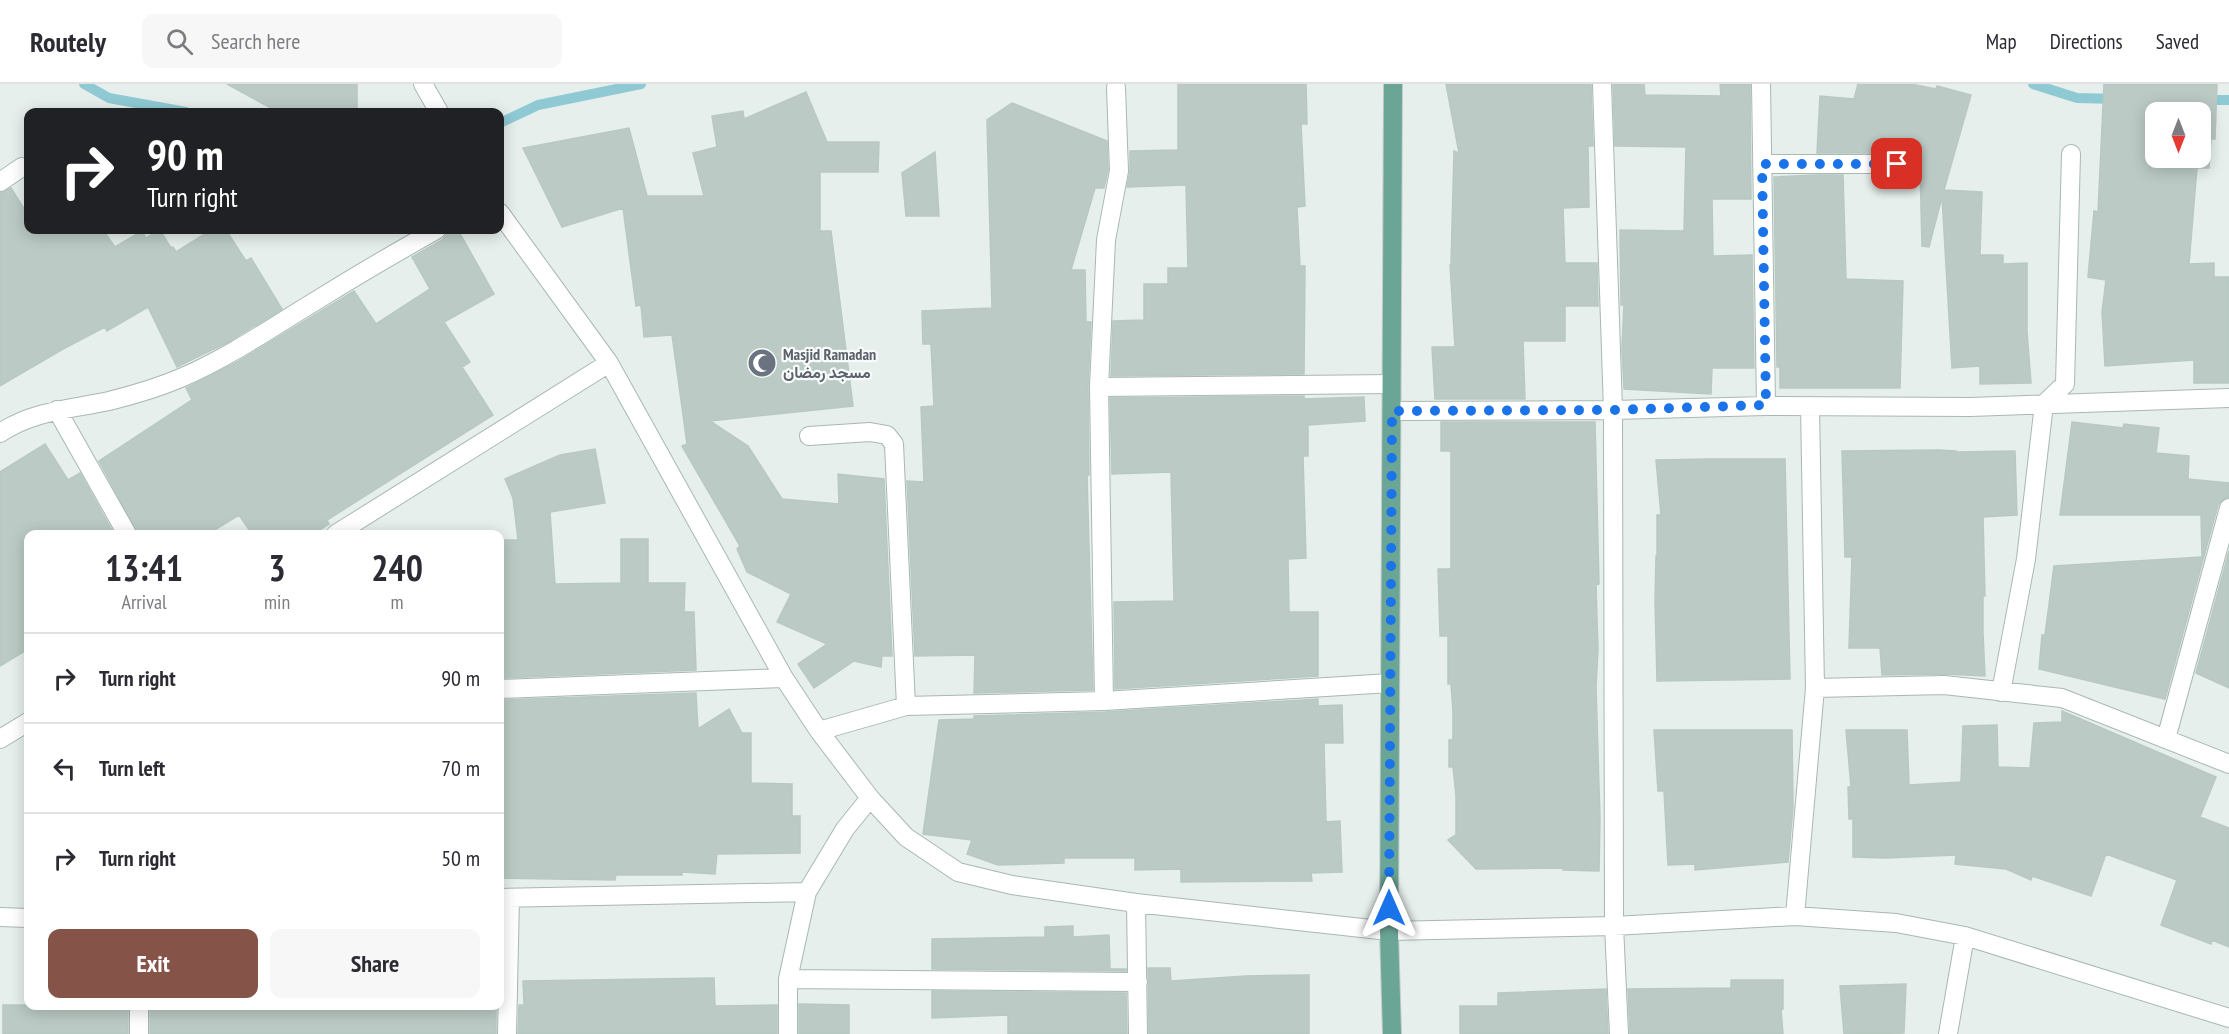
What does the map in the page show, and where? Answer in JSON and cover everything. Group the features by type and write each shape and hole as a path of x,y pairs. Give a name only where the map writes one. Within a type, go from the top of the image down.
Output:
{"main road":[{"path":"1392,1034 1389,931 1393,84"}],"street":[{"path":"423,84 437,108"},
{"path":"1602,84 1613,410 1614,926 1619,1034"},
{"path":"1761,84 1766,405"},
{"path":"1104,701 1099,387 1106,240 1119,171 1116,88"},
{"path":"2001,692 2026,559 2044,404 2065,384 2071,154"},
{"path":"1762,164 1897,164"},
{"path":"0,182 22,167"},
{"path":"504,219 609,363 784,678 819,731 870,798 906,837 958,872 1012,885 1136,903 1389,931 1614,926 1794,916 1896,923 1965,936 2229,1018"},
{"path":"0,433 20,422 57,410 112,400 143,391 181,378 222,359 429,234"},
{"path":"342,530 609,363"},
{"path":"1099,387 1391,384"},
{"path":"1392,411 1613,410 1766,405 1970,407 2229,398"},
{"path":"1794,916 1815,688 1809,406"},
{"path":"57,410 125,530"},
{"path":"809,436 870,432 887,435 894,444 906,706"},
{"path":"2166,739 2229,508"},
{"path":"504,689 784,678"},
{"path":"819,731 906,706 1104,701 1390,683"},
{"path":"1815,688 1944,686 2062,698 2229,764"},
{"path":"0,739 24,724"},
{"path":"788,1034 788,979 807,892 845,829 870,798"},
{"path":"507,1034 505,898 807,892"},
{"path":"1136,903 1138,1034"},
{"path":"0,917 24,918"},
{"path":"1948,1034 1965,936"},
{"path":"788,979 1137,982"},
{"path":"139,1010 139,1034"}],"building":[{"path":"227,84 357,84 357,108 271,108"},
{"path":"1178,84 1306,84 1307,124 1301,124 1305,206 1297,207 1300,266 1305,266 1304,374 1111,376 1113,321 1144,320 1144,284 1168,284 1168,268 1188,268 1186,185 1127,187 1130,151 1178,150"},
{"path":"1446,84 1591,84 1593,146 1588,146 1589,207 1563,208 1565,263 1597,263 1598,306 1565,306 1565,341 1523,341 1525,399 1435,399 1432,347 1455,347 1450,265 1454,151 1459,153"},
{"path":"1613,84 1644,84 1645,95 1721,96 1720,84 1750,84 1751,199 1712,199 1713,256 1752,255 1754,368 1712,368 1711,394 1624,389 1622,348 1624,305 1621,305 1620,230 1684,231 1686,147 1615,146"},
{"path":"1858,84 1911,84 1936,89 1937,86 1971,95 1944,190 1982,192 1980,255 2003,255 2003,264 2027,263 2027,332 2031,383 1980,384 1980,366 1952,368 1942,197 1929,247 1922,246 1920,170 1907,169 1908,163 1905,155 1898,153 1817,153 1820,96 1854,99"},
{"path":"2104,84 2217,84 2215,139 2211,139 2211,102 2145,102 2145,168 2197,168 2189,264 2214,263 2214,277 2229,277 2229,383 2194,383 2194,360 2105,366 2102,312 2106,280 2088,277 2094,211 2098,212"},
{"path":"806,92 827,142 879,142 878,172 820,172 820,231 831,231 853,406 710,421 748,446 782,499 839,504 838,474 884,479 892,656 882,656 881,667 854,661 814,688 798,664 827,644 777,622 791,594 747,572 737,549 740,546 682,446 687,444 672,335 644,337 641,305 636,306 623,208 562,227 523,148 629,128 647,196 704,196 693,153 717,147 712,116 743,111 744,119"},
{"path":"1012,103 1107,141 1108,170 1104,188 1095,188 1071,270 1085,270 1086,322 1091,322 1088,387 1089,475 1087,475 1093,690 974,693 975,655 915,656 907,481 924,482 921,407 934,406 931,344 923,344 922,311 992,308 987,120"},
{"path":"935,152 939,216 906,216 902,173"},
{"path":"1843,175 1846,279 1903,281 1900,388 1780,388 1780,367 1777,367 1774,177"},
{"path":"11,188 24,209 24,234 106,234 115,247 137,234 144,234 146,238 153,234 162,234 176,252 205,234 229,234 246,261 251,258 282,309 228,342 177,367 148,307 107,331 105,327 63,349 0,386 0,193"},
{"path":"460,234 494,294 444,322 470,362 462,367 493,415 327,520 329,524 319,530 249,530 239,515 215,530 136,530 99,461 192,400 186,388 239,361 354,291 376,324 430,289 412,257 442,240 446,235"},
{"path":"1304,396 1304,399 1364,397 1365,421 1308,425 1308,456 1303,456 1306,558 1288,559 1289,612 1318,612 1318,676 1115,689 1114,602 1174,601 1171,472 1112,474 1110,398"},
{"path":"1441,422 1595,422 1599,584 1596,585 1598,649 1596,687 1600,819 1599,871 1563,870 1563,868 1476,869 1448,840 1456,835 1456,796 1453,767 1449,767 1449,740 1453,740 1453,711 1451,684 1448,684 1448,636 1440,636 1438,569 1451,569 1451,451 1441,451"},
{"path":"2072,422 2123,428 2124,424 2159,428 2156,453 2189,456 2188,479 2229,483 2229,497 2218,505 2165,699 2039,669 2042,635 2045,635 2054,566 2202,557 2201,515 2060,515"},
{"path":"45,444 68,480 80,473 112,530 24,530 24,651 0,666 0,472"},
{"path":"595,449 605,503 550,512 555,584 621,583 621,539 648,539 648,583 685,583 684,612 694,612 696,670 504,678 504,540 518,540 513,498 505,479 560,455"},
{"path":"1842,451 2015,451 2017,515 1983,517 1985,676 1882,675 1880,648 1849,648 1852,557 1845,557"},
{"path":"1785,459 1790,679 1657,681 1656,556 1657,515 1661,515 1656,460"},
{"path":"2229,551 2229,688 2196,673"},
{"path":"696,693 698,729 729,709 742,733 751,733 751,783 792,784 792,816 800,816 800,853 717,854 715,874 682,872 682,875 616,875 615,880 504,878 504,700"},
{"path":"1318,699 1318,706 1342,705 1343,743 1324,743 1326,822 1340,821 1342,872 1311,873 1312,881 1181,882 1181,869 1135,870 1135,858 1064,858 1064,863 998,865 967,854 972,840 923,834 939,720 974,719 974,716 1105,712"},
{"path":"2062,711 2216,777 2200,817 2229,828 2229,947 2212,940 2211,944 2161,925 2177,880 2106,854 2091,896 2032,876 2031,880 2006,869 1955,864 1956,855 1853,857 1853,819 1849,819 1848,787 1851,787 1846,730 1907,730 1909,785 1961,782 1963,726 1997,725 1998,767 2030,768 2034,723 2062,722"},
{"path":"1654,730 1792,730 1793,808 1788,862 1695,870 1695,864 1668,865 1664,791 1658,791"},
{"path":"1073,926 1073,937 1109,935 1110,969 1126,969 1126,971 932,969 932,939 1045,937 1045,927"},
{"path":"1148,968 1170,968 1171,981 1309,975 1309,1034 1149,1034"},
{"path":"714,978 715,1006 777,1005 777,1034 518,1034 519,1005 524,1005 523,981"},
{"path":"1731,980 1783,980 1783,1009 1781,1010 1783,1034 1630,1034 1628,989 1731,988"},
{"path":"1906,984 1904,1033 1844,1034 1840,986"},
{"path":"1606,989 1608,1034 1460,1034 1460,1006 1498,1006 1498,993"},
{"path":"932,991 1126,993 1127,1034 1008,1034 1008,1015 932,1018"},
{"path":"799,1004 849,1005 849,1034 799,1034"},
{"path":"3,1005 24,1005 24,1010 128,1010 128,1034 3,1034"},
{"path":"150,1010 496,1010 496,1034 150,1034"}],"waterway":[{"path":"84,84 109,98 164,108"},
{"path":"504,121 538,105 641,84"},
{"path":"2033,84 2077,98 2118,99"},
{"path":"2202,100 2229,100"}],"place":[{"name":"Masjid Ramadan مسجد رمضان","path":"762,363"}],"route":[{"path":"1389,908 1392,411 1613,410 1766,405 1762,164 1897,164"}]}
